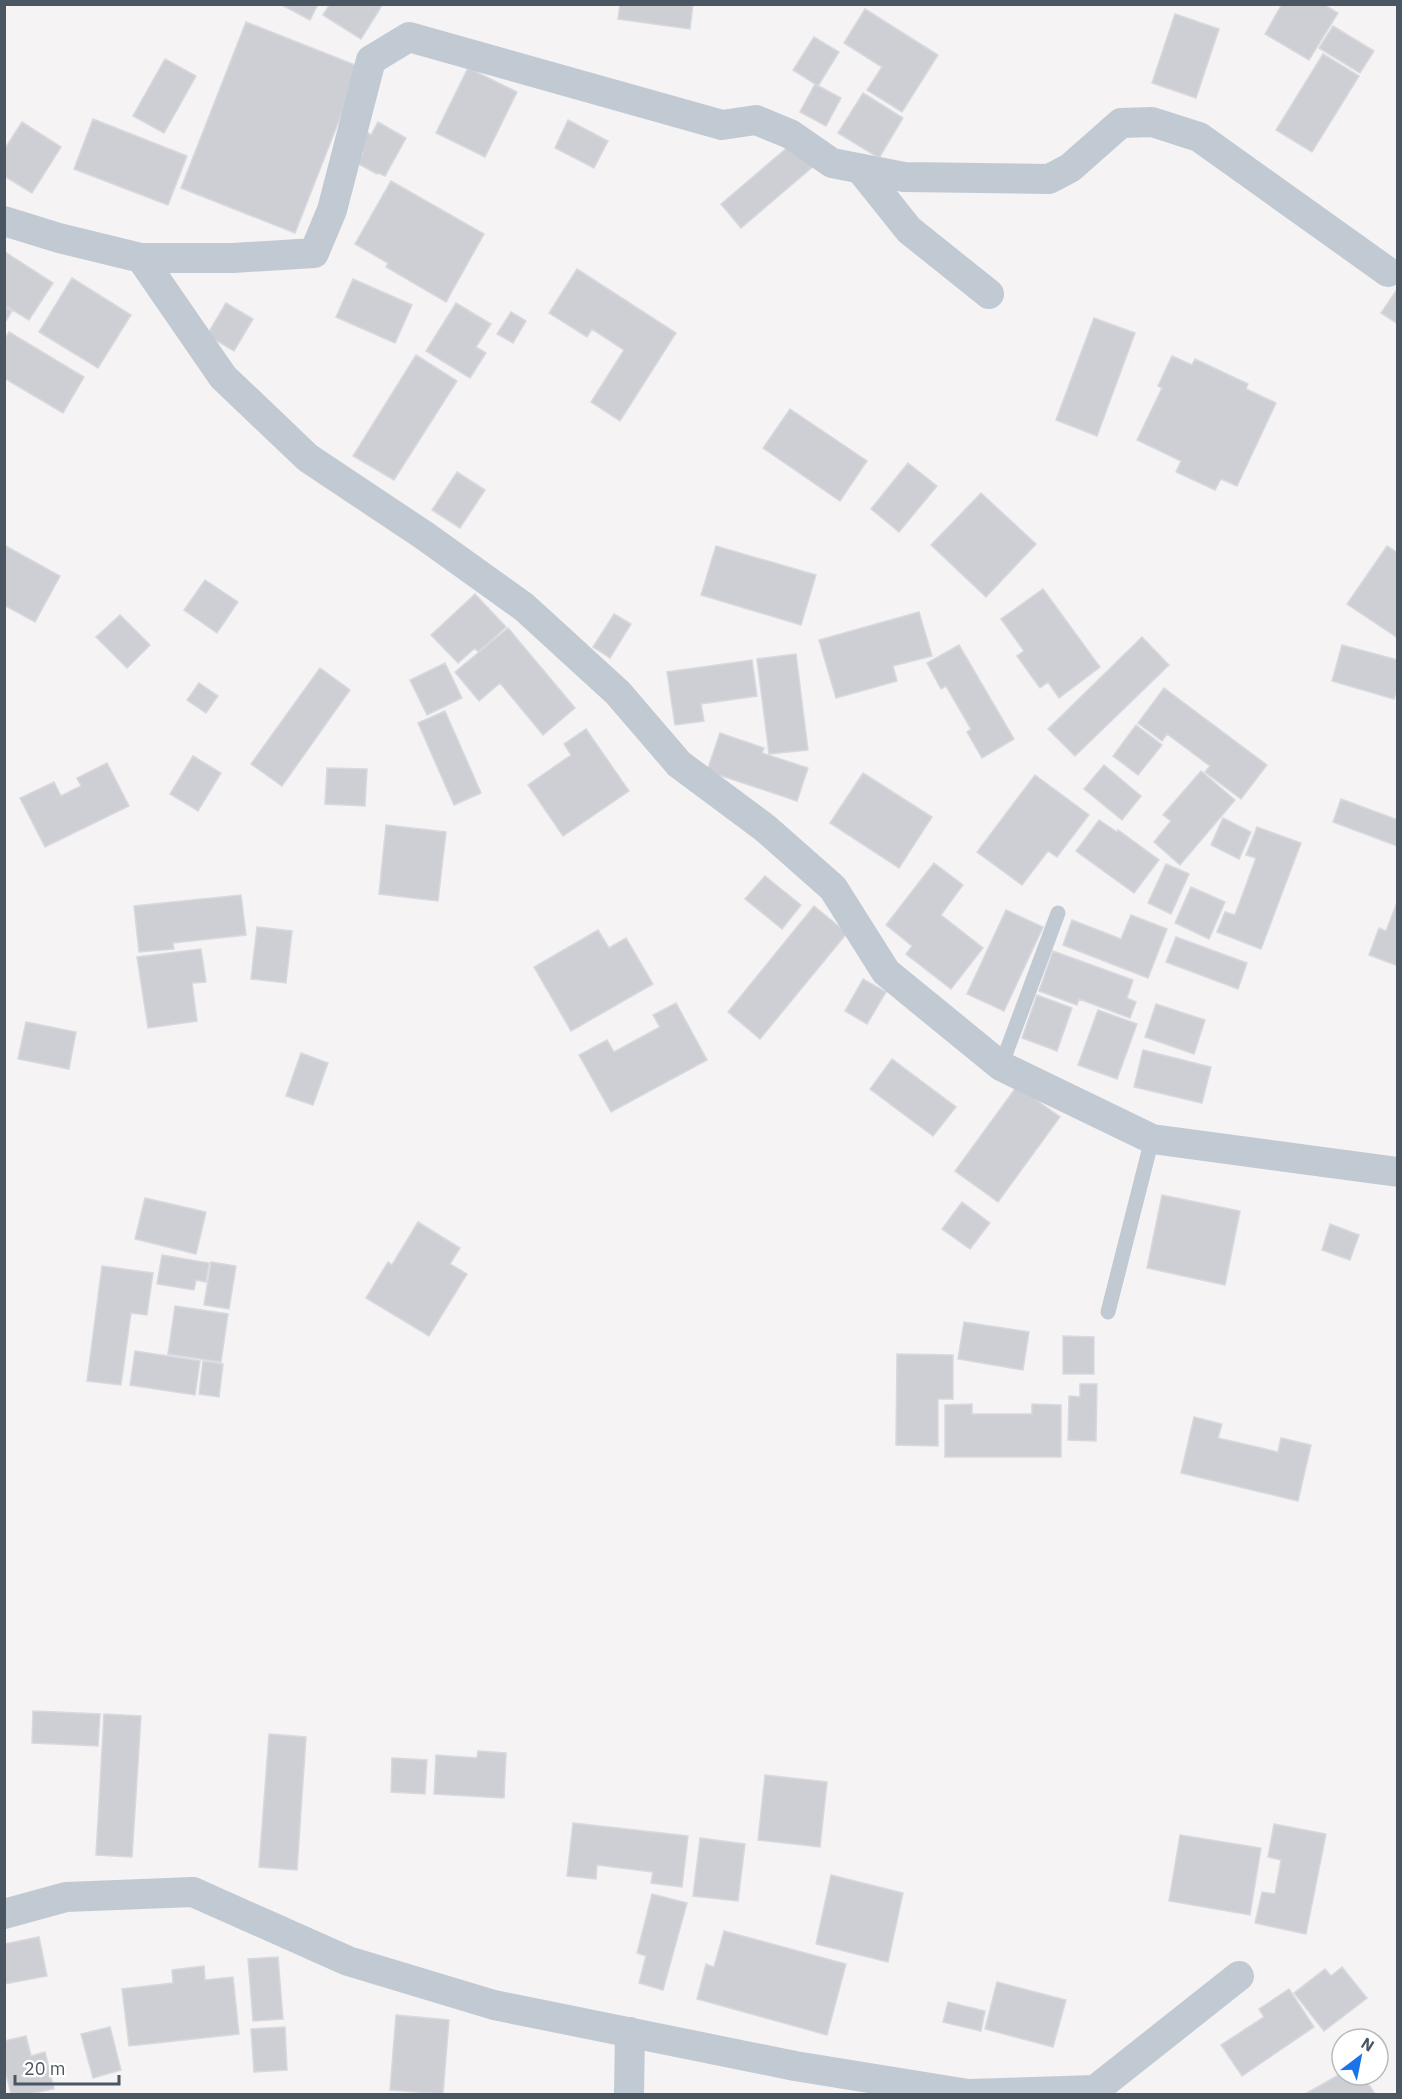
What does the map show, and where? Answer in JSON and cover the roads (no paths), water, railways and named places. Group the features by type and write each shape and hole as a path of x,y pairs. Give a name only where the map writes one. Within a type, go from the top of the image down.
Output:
{"street":[{"path":"4,221 59,238 141,258 233,258 314,254 332,210 371,60 409,37 722,124 756,120 790,134 832,163 904,177 1049,179 1070,168 1121,123 1152,122 1199,137 1388,272"},
{"path":"861,170 909,230 989,294"},
{"path":"141,258 223,376 308,458 425,536 524,607 618,693 679,764 765,828 833,888 886,972 1001,1066 1152,1139 1398,1172"},
{"path":"4,1914 66,1897 193,1892 348,1961 494,2005 795,2066 968,2094 1095,2090 1239,1976"},
{"path":"629,2094 630,2032"}],"lane":[{"path":"1001,1066 1058,913"},
{"path":"1108,1312 1152,1139"}]}
